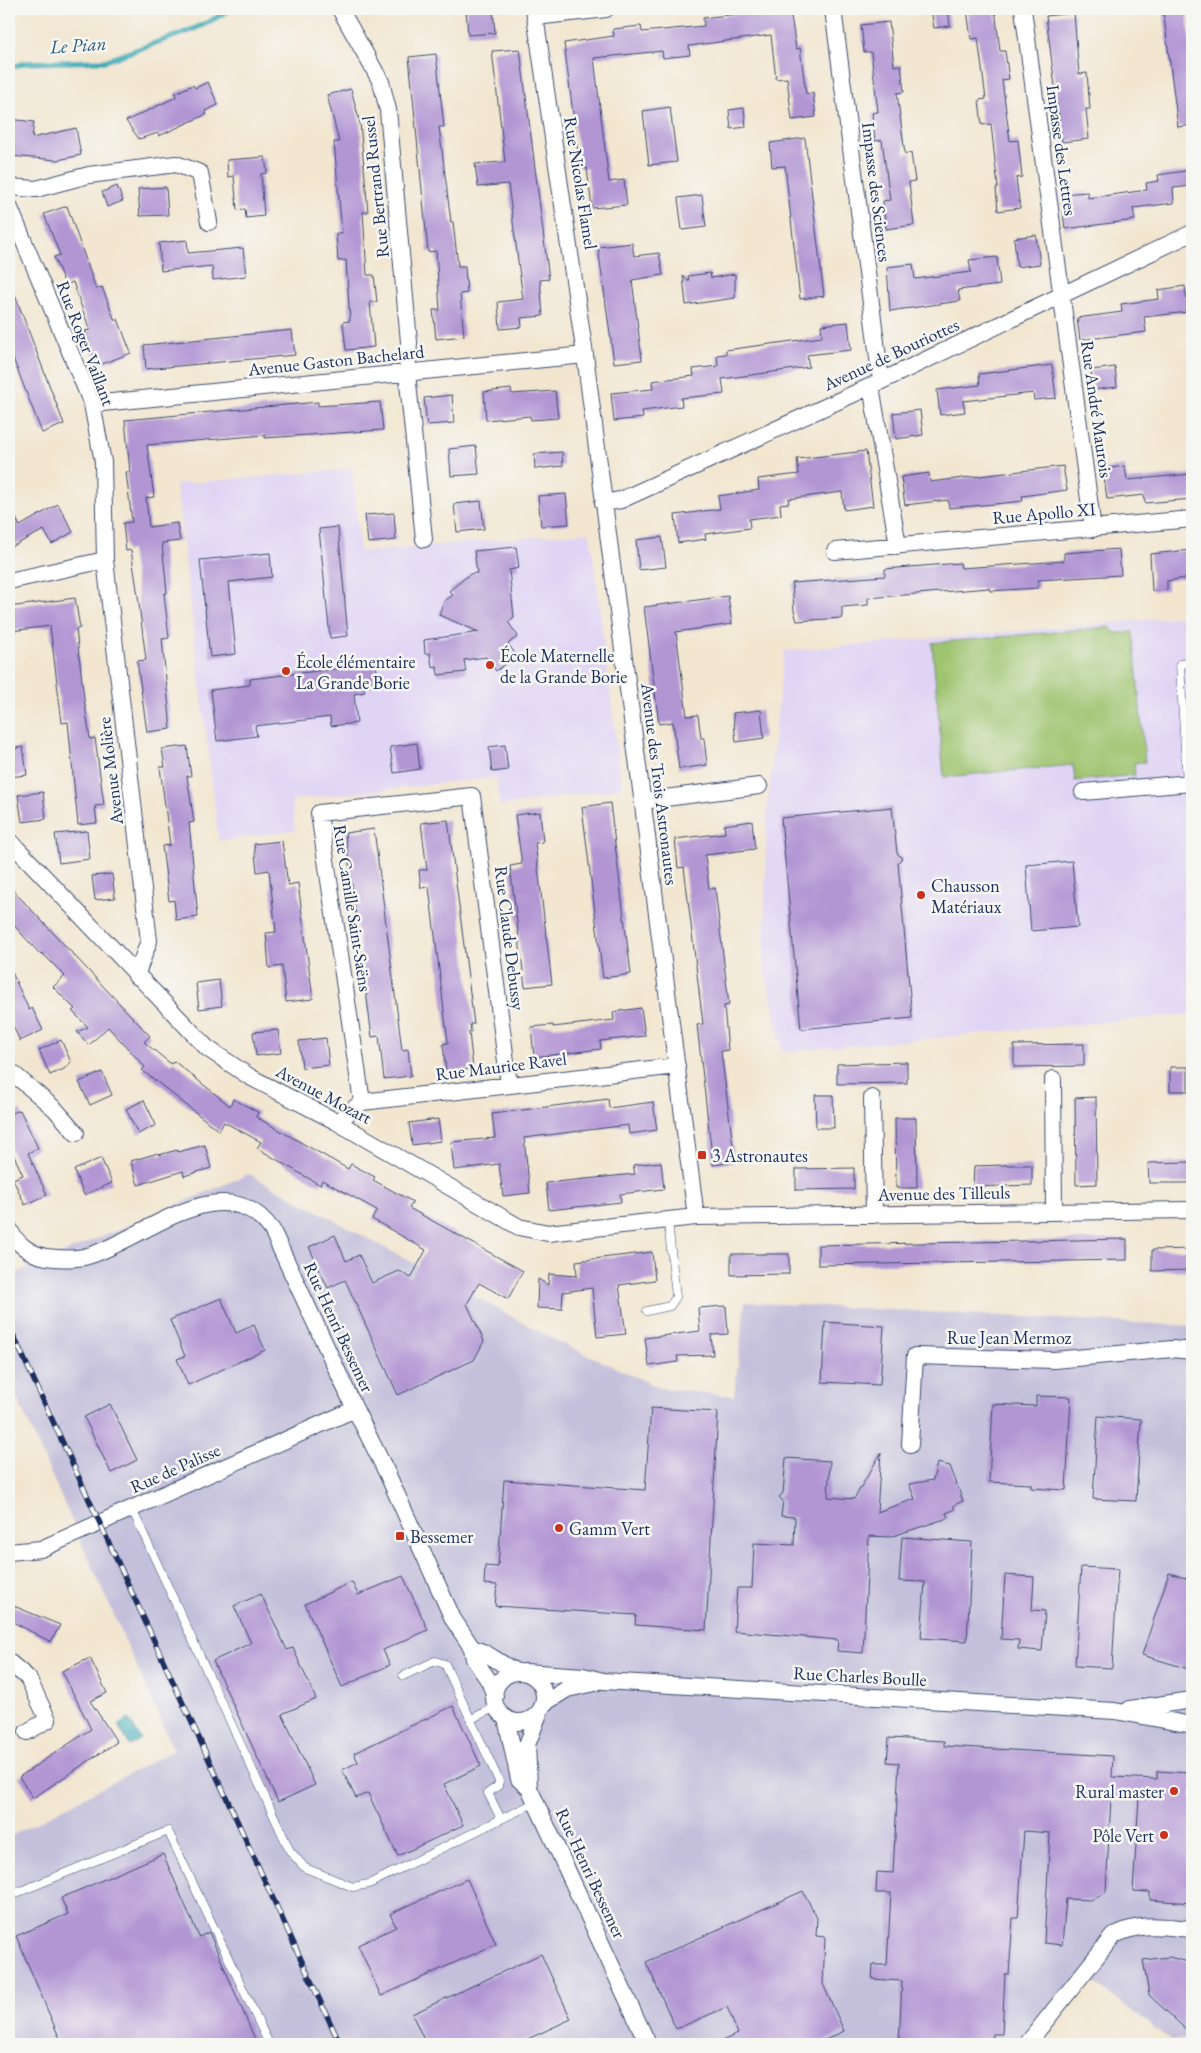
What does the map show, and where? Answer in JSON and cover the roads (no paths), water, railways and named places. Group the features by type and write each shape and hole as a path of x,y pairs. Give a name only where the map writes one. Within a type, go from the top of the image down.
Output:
{"street":[{"name":"Rue Bertrand Russel","path":"340,9 381,82 388,110 410,342 407,373 424,539"},
{"name":"Rue Nicolas Flamel","path":"585,355 535,13 606,9"},
{"name":"Impasse des Sciences","path":"833,9 876,384"},
{"name":"Impasse des Lettres","path":"1022,9 1061,296"},
{"path":"9,187 36,189 89,175 176,164 200,173 209,222"},
{"name":"Rue Roger Vaillant","path":"9,206 92,404 103,462 105,560"},
{"name":"Avenue de Bouriottes","path":"603,503 621,500 876,384 1192,233"},
{"name":"Rue André Maurois","path":"1061,296 1093,529"},
{"name":"Avenue Gaston Bachelard","path":"92,404 585,355"},
{"name":"Avenue des Trois Astronautes","path":"585,355 696,1217"},
{"path":"876,384 898,546"},
{"name":"Rue Apollo XI","path":"835,551 1192,519"},
{"path":"9,582 105,560"},
{"name":"Avenue Molière","path":"105,560 149,941 136,976"},
{"path":"1083,792 1190,783"},
{"path":"642,801 759,786"},
{"name":"Rue Claude Debussy","path":"472,796 508,1085"},
{"name":"Rue Camille Saint-Saëns","path":"362,1102 319,813 472,796"},
{"name":"Avenue Mozart","path":"9,840 136,976 207,1048 250,1077 337,1122 519,1227 548,1233 696,1217"},
{"name":"Rue Maurice Ravel","path":"362,1102 677,1066"},
{"path":"9,1070 55,1109 76,1133"},
{"path":"1053,1079 1054,1211"},
{"path":"872,1098 874,1215"},
{"path":"337,1122 362,1102"},
{"name":"Rue Henri Bessemer","path":"9,1228 14,1238 36,1255 63,1259 91,1255 201,1204 233,1202 262,1216 272,1230 355,1409 391,1481 453,1619 472,1648 474,1659 489,1680 499,1707 519,1779 532,1795 648,2044"},
{"name":"Avenue des Tilleuls","path":"696,1217 1192,1210"},
{"name":"Rue Jean Mermoz","path":"910,1445 915,1356 1054,1360 1172,1349 1192,1351"},
{"name":"Rue de Palisse","path":"9,1552 41,1549 355,1409"},
{"name":"Rue Henri Bessemer","path":"472,1648 483,1651 503,1666 532,1675 542,1688 541,1708"},
{"path":"9,1662 28,1678 48,1720 27,1732"},
{"path":"521,1672 502,1678 498,1685 499,1707 520,1722 534,1716 541,1708"},
{"name":"Rue Charles Boulle","path":"521,1672 583,1676 603,1681 1115,1711 1192,1725"},
{"name":"Rue Charles Boulle","path":"541,1708 567,1689 603,1681"},
{"name":"Rue Charles Boulle","path":"1115,1711 1192,1700"},
{"path":"532,1795 527,1745 541,1708"},
{"path":"1027,2044 1113,1936 1127,1928 1142,1926 1192,1929"}],"lane":[{"path":"1190,783 1180,664 1192,663"},
{"path":"646,1311 670,1306 676,1296 668,1221"},
{"path":"132,1509 290,1852 305,1868 353,1887 369,1884 501,1819 532,1795"},
{"path":"403,1676 436,1662 445,1664 499,1781 498,1786 488,1793 501,1819"},
{"path":"471,1719 499,1707"},
{"path":"9,1896 168,1831 269,2044"}],"water":[{"path":"129,1719 141,1739 130,1746 118,1725"}],"waterway":[{"name":"Le Pian","path":"9,68 25,63 105,61 189,31 209,22 230,9"}],"railway":[{"path":"9,1326 340,2044"}],"place":[{"name":"École Maternelle de la Grande Borie","path":"490,665"},
{"name":"École élémentaire La Grande Borie","path":"286,671"},
{"name":"Chausson Matériaux","path":"921,895"},
{"name":"3 Astronautes","path":"702,1155"},
{"name":"Gamm Vert","path":"559,1528"},
{"name":"Bessemer","path":"400,1536"},
{"name":"Rural master","path":"1174,1791"},
{"name":"Pôle Vert","path":"1164,1835"}]}
